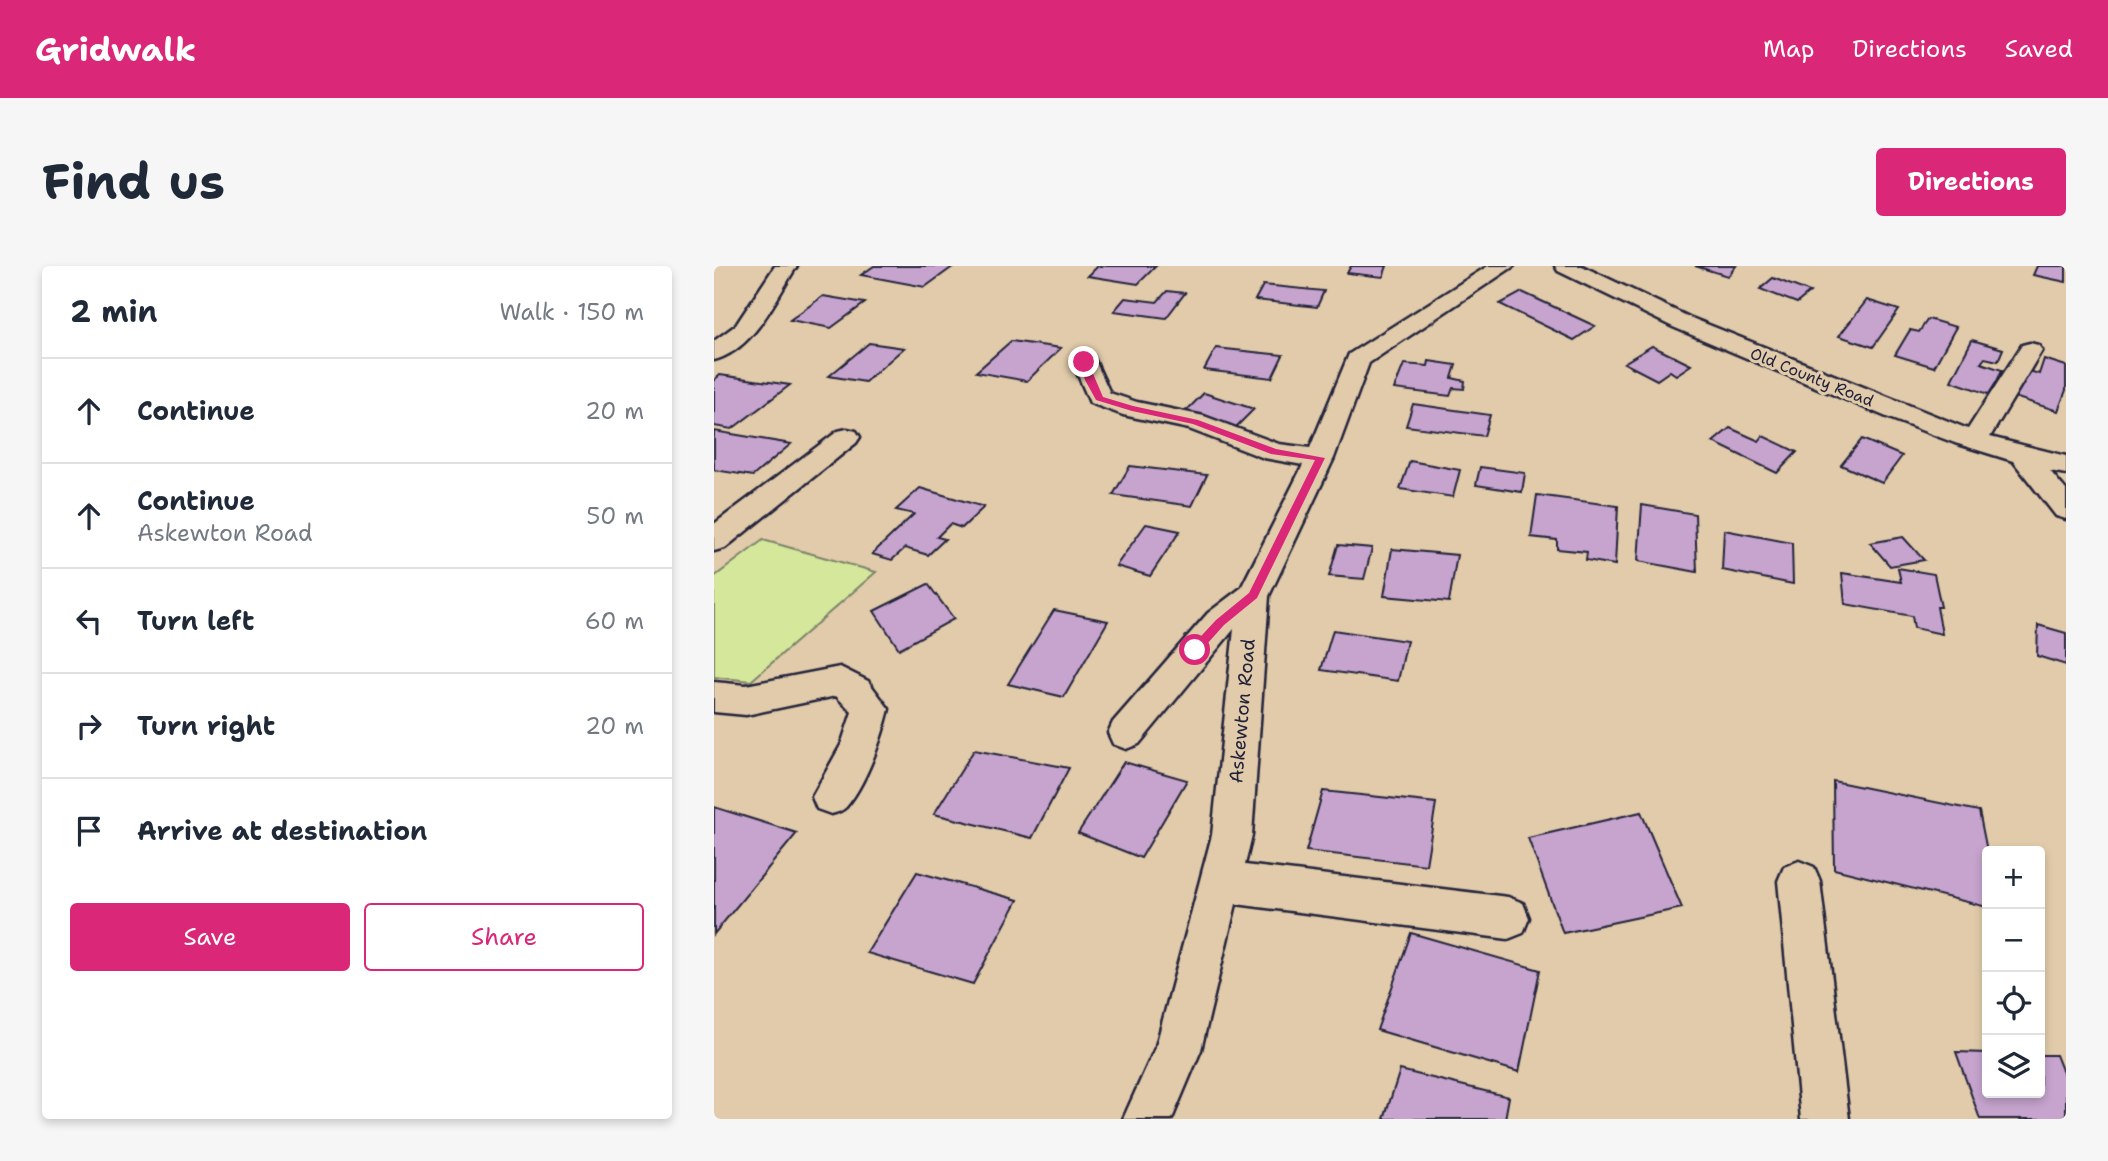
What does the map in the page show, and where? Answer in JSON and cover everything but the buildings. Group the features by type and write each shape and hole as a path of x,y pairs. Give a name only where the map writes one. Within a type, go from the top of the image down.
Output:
{"street":[{"path":"714,353 744,330 786,266"},
{"name":"Askewton Road","path":"1147,1119 1178,1050 1232,835 1253,596 1320,458 1357,359 1503,266"},
{"name":"Old County Road","path":"1566,266 1679,322 1855,394 2024,457 2066,465"},
{"path":"1975,440 2030,350"},
{"path":"1084,362 1099,398 1132,409 1195,422 1274,452 1320,458"},
{"path":"714,540 846,437"},
{"path":"2024,457 2066,509"},
{"path":"1126,733 1220,622 1253,596"},
{"path":"714,697 746,700 840,681 856,691 871,709 866,733 855,760 831,797"},
{"path":"1799,881 1825,1119"},
{"path":"1220,882 1508,918"}],"green space":[{"path":"763,540 876,572 751,681 714,677 714,577"}],"route":[{"path":"1084,362 1099,398 1132,409 1195,422 1274,452 1320,458 1253,596 1220,622 1195,650"}]}
